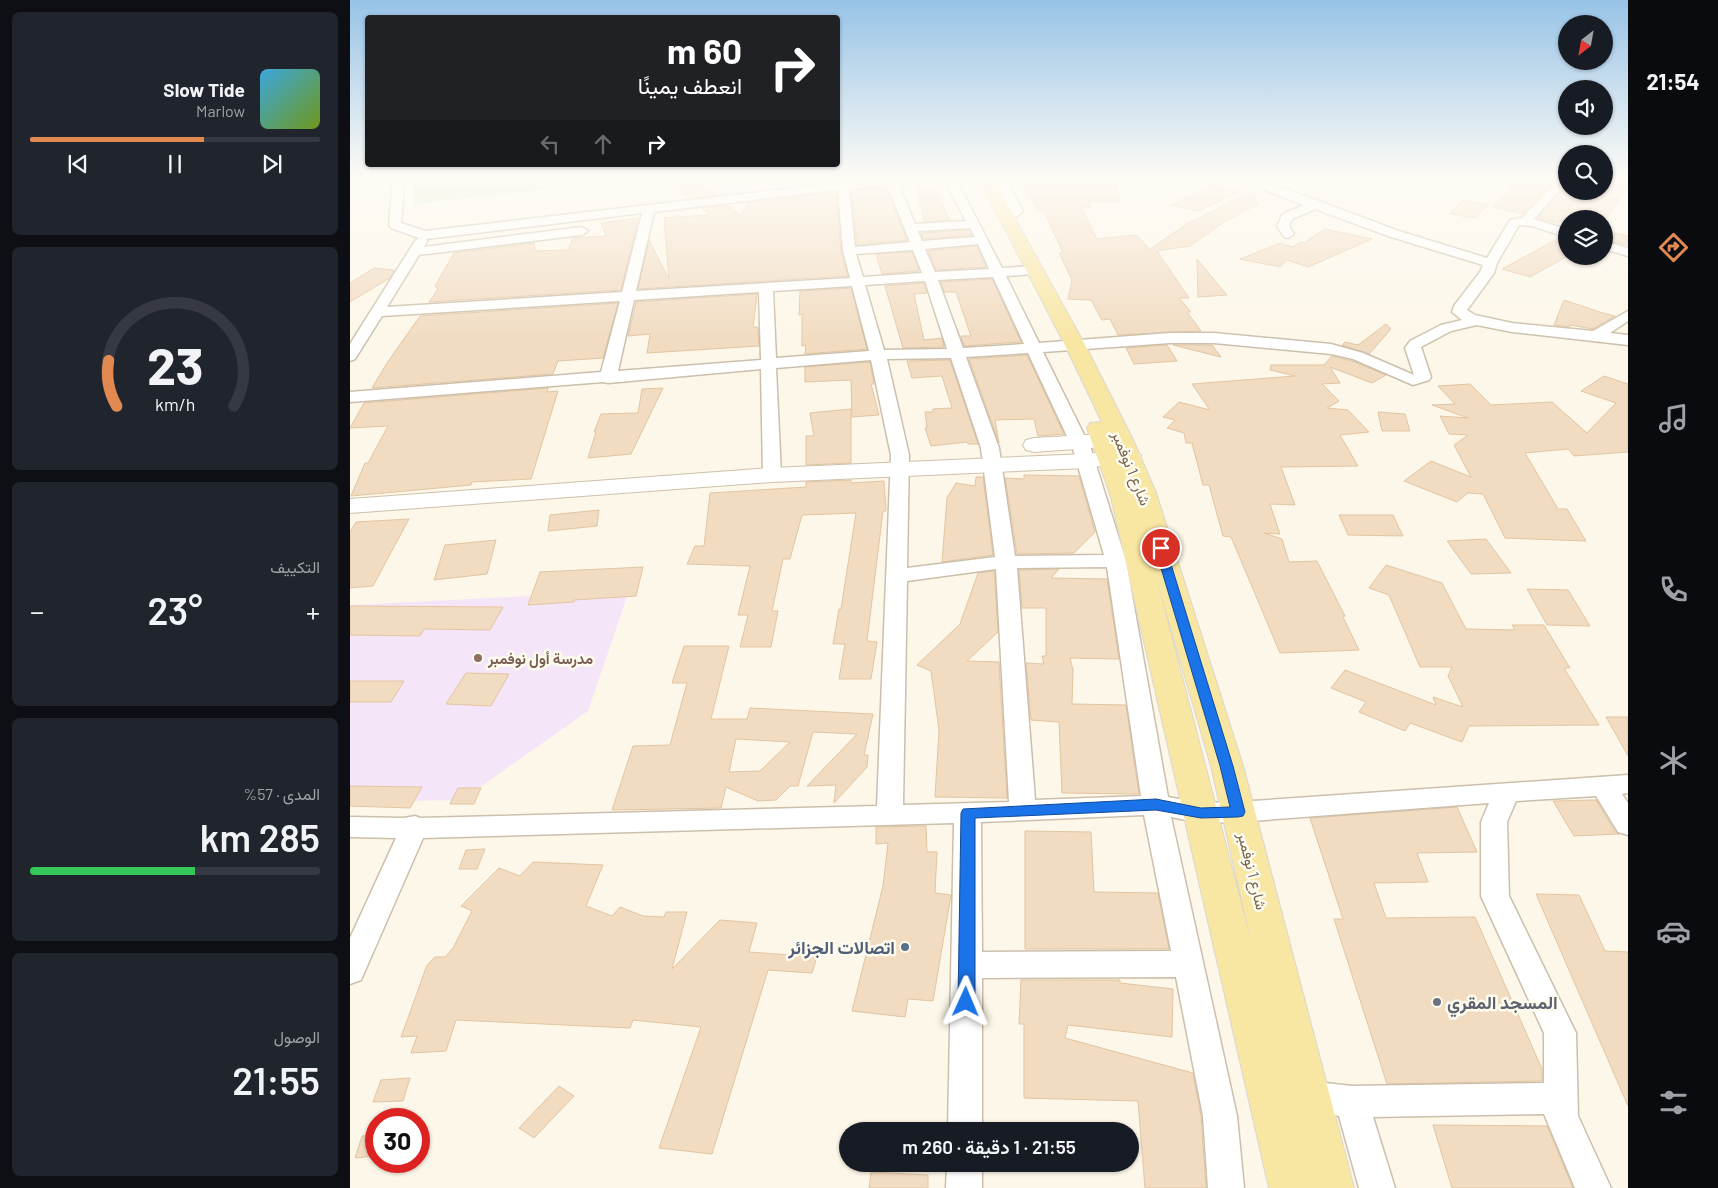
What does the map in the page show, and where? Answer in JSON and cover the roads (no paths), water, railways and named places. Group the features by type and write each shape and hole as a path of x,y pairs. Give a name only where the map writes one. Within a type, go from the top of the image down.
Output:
{"main road":[{"name":"شارع 1 نوفمبر","path":"998,232 1055,346 1095,419 1104,449 1123,497 1292,1188"},
{"name":"شارع 1 نوفمبر","path":"1008,232 1016,271"},
{"name":"شارع 1 نوفمبر","path":"1104,449 1147,502 1227,766 1331,1188"}],"street":[{"path":"417,232 424,235 445,232"},
{"path":"414,252 568,232"},
{"path":"608,378 629,295 642,232"},
{"path":"847,232 849,251 878,356 899,462 890,814"},
{"path":"913,232 957,352 991,456 1006,562 1023,810"},
{"path":"914,236 971,232"},
{"path":"849,251 914,236 971,232"},
{"path":"978,232 1016,271"},
{"path":"1392,232 1490,263"},
{"path":"1508,232 1490,263 1487,273 1461,306 1459,312 1463,316 1475,321 1528,329 1628,340"},
{"path":"350,356 424,235"},
{"path":"1613,248 1628,252"},
{"path":"377,312 1016,271"},
{"path":"766,288 772,469"},
{"path":"1596,335 1628,315"},
{"path":"350,397 878,356 1170,338 1214,338 1284,343 1331,349 1358,356 1412,380 1423,377 1413,348 1415,344 1446,328 1475,321"},
{"path":"350,499 772,469 1104,449 1116,561 1156,804 1220,1116 1226,1188"},
{"path":"350,506 772,469"},
{"path":"896,576 1006,562 1116,561"},
{"path":"350,827 968,813 1156,804 1201,813 1238,812 1616,785 1628,826"},
{"path":"1507,792 1494,822 1495,896 1560,1032 1561,1117 1593,1188"},
{"path":"965,1122 968,813"},
{"path":"350,971 415,826"},
{"path":"967,965 1189,964"},
{"path":"1308,1096 1352,1102 1561,1098"},
{"path":"1352,1102 1377,1188"},
{"path":"964,1188 965,1172"}],"place":[{"name":"مدرسة أول نوفمبر","path":"478,658"},
{"name":"اتصالات الجزائر","path":"905,947"},
{"name":"المسجد المقري","path":"1437,1002"}]}
